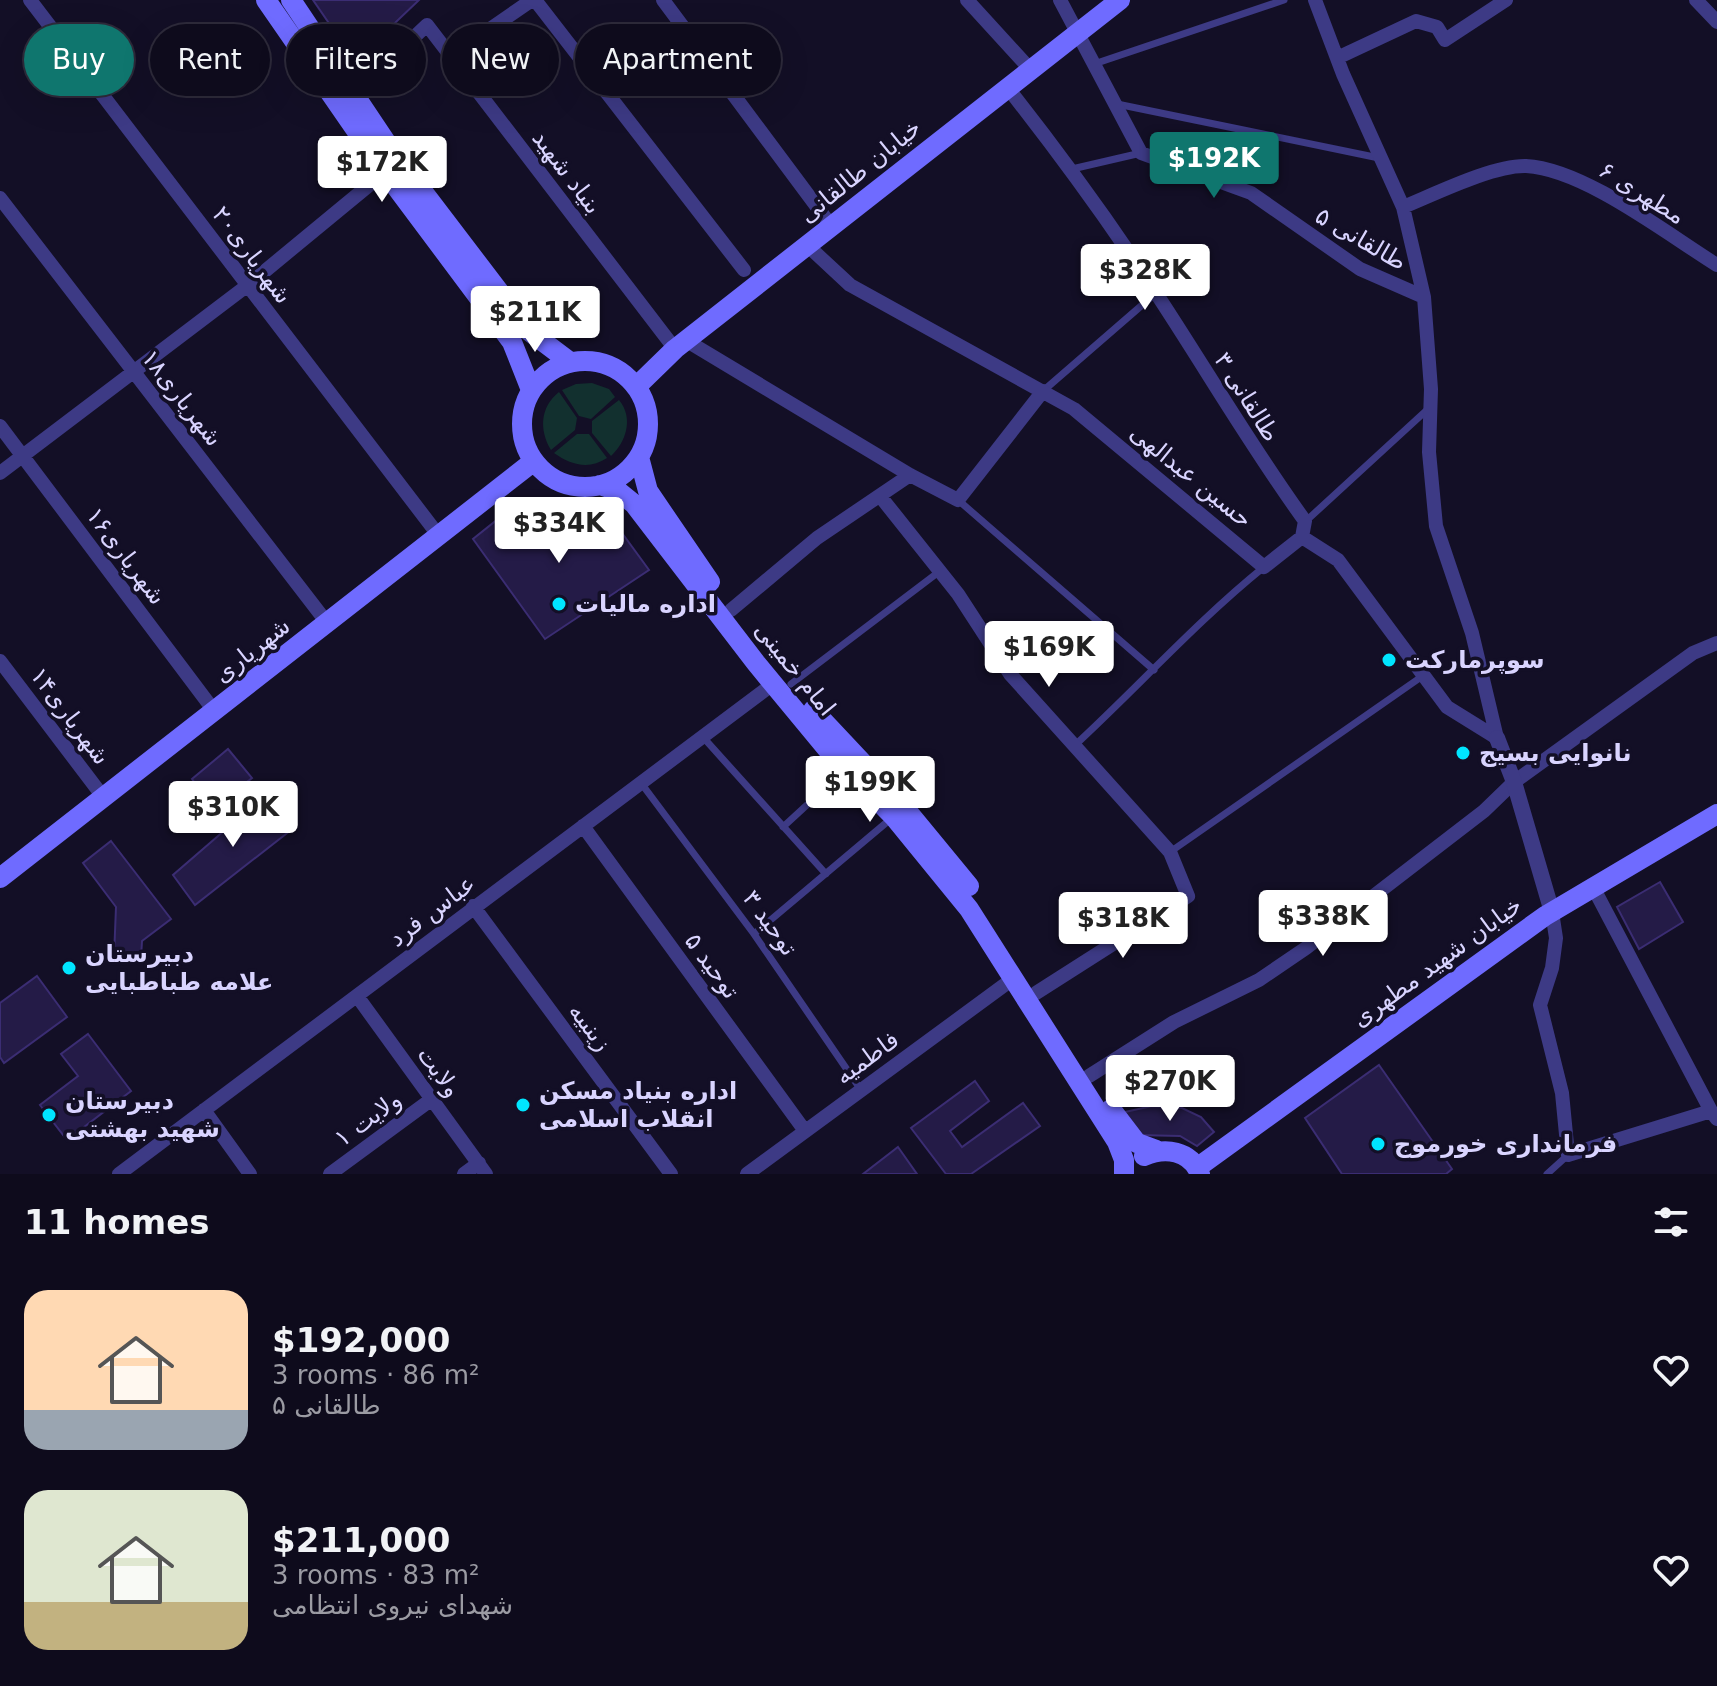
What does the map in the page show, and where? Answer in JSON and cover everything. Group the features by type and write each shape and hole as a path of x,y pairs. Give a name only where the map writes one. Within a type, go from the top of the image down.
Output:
{"main road":[{"path":"266,0 385,172 512,342 531,390"},
{"path":"291,0 307,24"},
{"name":"خیابان طالقانی","path":"637,386 681,345 1120,0"},
{"path":"355,96 392,151 529,331 570,362"},
{"path":"595,361 618,369 637,386 647,409 648,434 639,457 622,475 600,485 575,486 552,478 534,461 523,438 523,413 531,390 548,372 570,362 595,361"},
{"name":"امام خمینی","path":"639,457 648,491 782,684 904,807 981,900 1089,1076 1137,1143 1186,1156 1199,1171"},
{"name":"شهریاری","path":"0,878 534,461"},
{"name":"امام خمینی","path":"600,485 618,491 634,504 782,684 847,769 894,817 969,909 1117,1142 1126,1174"},
{"name":"خیابان شهید مطهری","path":"1199,1171 1552,912 1717,814"},
{"path":"1126,1174 1142,1157 1156,1150"}],"street":[{"name":"شهریاری۲۰","path":"30,0 439,536"},
{"path":"498,24 533,0 744,270"},
{"path":"663,0 832,227"},
{"path":"967,0 1030,69"},
{"path":"1060,0 1141,153"},
{"path":"1315,0 1337,58 1403,207 1424,297 1436,526 1472,633 1497,738 1514,782 1552,912 1556,938 1552,968 1540,1005 1562,1093 1568,1155 1714,1115 1593,887"},
{"path":"1337,58 1416,21 1437,27 1445,40 1506,0"},
{"path":"1696,0 1717,22"},
{"name":"بنیاد شهید","path":"426,26 442,44"},
{"name":"طالقانی ۳","path":"1007,87 1072,169 1156,293 1256,454 1305,521"},
{"name":"بنیاد شهید","path":"483,96 681,345"},
{"name":"طالقانی ۵","path":"1141,153 1251,193 1360,269 1424,297"},
{"name":"مطهری ۶","path":"1403,207 1470,179 1526,166 1582,180 1717,265"},
{"path":"0,473 248,285 385,172"},
{"name":"شهریاری۱۸","path":"0,198 328,624"},
{"name":"حسین عبدالهی","path":"808,246 850,285 1074,409 1264,567"},
{"path":"681,345 958,500 1043,391"},
{"name":"شهریاری۱۶","path":"0,426 215,712"},
{"path":"731,610 817,538 910,475"},
{"path":"880,496 940,571 1010,674 1170,852 1188,896 1036,993"},
{"path":"1264,567 1302,537 1305,521"},
{"path":"1302,537 1338,560 1447,707 1497,738"},
{"path":"1089,1076 1174,1022 1259,980 1294,956 1484,811 1514,782 1693,653 1717,643"},
{"name":"شهریاری۱۴","path":"0,661 104,798"},
{"name":"عباس فرد","path":"119,1174 702,736 782,684"},
{"name":"توحید ۵","path":"583,826 805,1131"},
{"name":"زینبیه","path":"473,906 671,1174"},
{"name":"فاطمیه","path":"747,1174 1014,978"},
{"name":"ولایت","path":"357,996 482,1168"},
{"name":"ولایت ۱","path":"330,1174 432,1099"},
{"path":"204,1110 250,1174"},
{"path":"464,1174 482,1168"}],"lane":[{"path":"1094,64 1284,0"},
{"path":"1115,104 1382,159"},
{"path":"1072,169 1141,153"},
{"path":"1043,391 1156,293"},
{"path":"1305,521 1428,409"},
{"path":"958,500 1154,670"},
{"path":"1074,746 1205,617 1264,567"},
{"path":"782,684 940,571"},
{"path":"1170,852 1424,675"},
{"path":"702,736 826,874"},
{"path":"783,827 847,769"},
{"name":"توحید ۳","path":"641,783 754,934 861,1090"},
{"path":"754,934 894,817"},
{"path":"1547,1174 1568,1155"}],"green space":[{"path":"592,383 609,389 615,397 591,419 579,416 562,390 576,384"},
{"path":"559,392 577,418 575,430 551,450 543,419 548,405"},
{"path":"619,400 626,414 626,430 621,444 611,456 592,433 592,421"},
{"path":"577,434 589,434 607,458 587,465 567,461 554,453"}],"building":[{"path":"313,0 419,0 394,24 330,24"},
{"name":"اداره مالیات","path":"513,507 558,525 614,522 649,570 545,639 473,539"},
{"path":"228,749 252,778 213,808 192,779"},
{"path":"241,802 280,803 279,813 291,830 195,905 173,875 240,817"},
{"path":"111,841 171,919 142,941 141,958 114,957 116,907 83,863"},
{"path":"1660,882 1683,922 1639,949 1617,907"},
{"path":"37,976 67,1017 4,1063 0,1057 0,1003"},
{"path":"88,1034 131,1091 67,1140 40,1105 78,1076 61,1054"},
{"name":"فرمانداری خورموج","path":"1379,1065 1452,1169 1446,1174 1342,1174 1305,1118"},
{"path":"975,1081 989,1101 950,1131 962,1147 1023,1103 1040,1126 971,1174 946,1174 911,1128"},
{"path":"1152,1106 1182,1108 1201,1117 1214,1132 1197,1146 1180,1136 1137,1135 1125,1112"},
{"path":"898,1147 917,1174 863,1174"}],"place":[{"name":"اداره مالیات","path":"559,604"},
{"name":"سوپرمارکت","path":"1389,660"},
{"name":"نانوایی بسیج","path":"1463,753"},
{"name":"دبیرستان علامه طباطبایی","path":"69,968"},
{"name":"اداره بنیاد مسکن انقلاب اسلامی","path":"523,1105"},
{"name":"دبیرستان شهید بهشتی","path":"49,1115"},
{"name":"فرمانداری خورموج","path":"1378,1144"}]}
